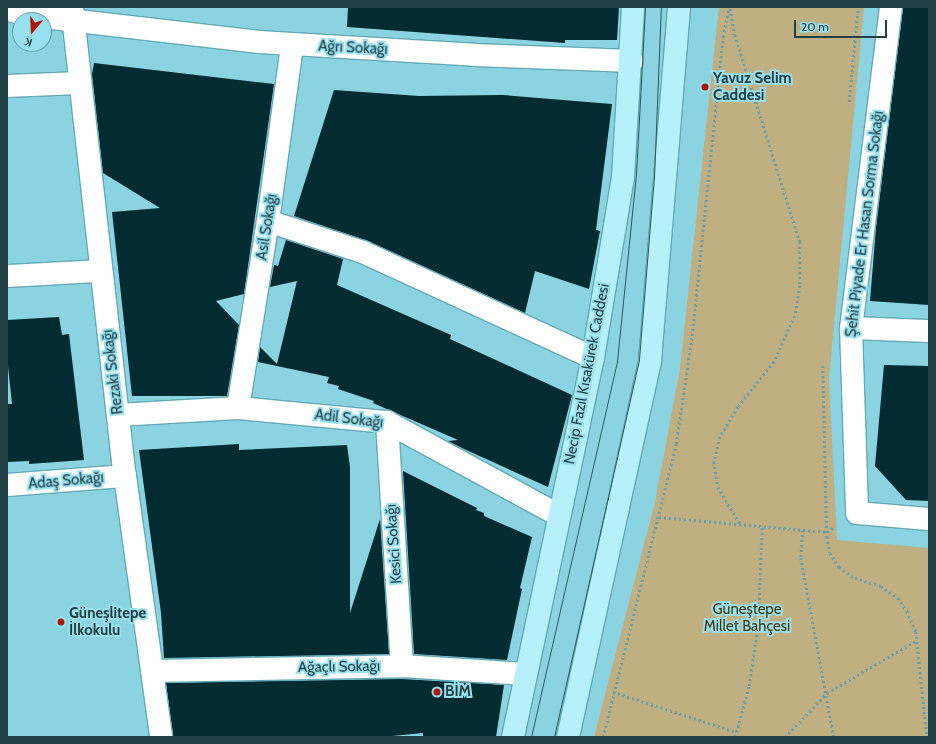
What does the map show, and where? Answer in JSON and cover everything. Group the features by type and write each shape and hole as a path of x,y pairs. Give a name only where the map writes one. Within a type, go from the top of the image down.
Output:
{"main road":[{"name":"Necip Fazıl Kısakürek Caddesi","path":"512,737 558,515 593,358 624,178 634,7"},
{"path":"568,737 650,361 679,7"}],"street":[{"name":"Şehit Piyade Er Hasan Sorma Sokağı","path":"857,513 851,328 891,7"},
{"name":"Ağrı Sokağı","path":"7,9 26,15 73,14 292,45 632,61"},
{"name":"Rezaki Sokağı","path":"73,14 79,83 100,270 125,476 161,737"},
{"name":"Asil Sokağı","path":"238,408 268,221 292,45"},
{"path":"7,86 79,83"},
{"path":"268,221 363,252 593,358"},
{"path":"7,276 100,270"},
{"path":"851,328 929,331"},
{"name":"Adil Sokağı","path":"118,415 238,408 387,422 558,515"},
{"name":"Kesici Sokağı","path":"387,422 402,666"},
{"name":"Adaş Sokağı","path":"7,486 125,476"},
{"path":"857,513 929,519"},
{"name":"Ağaçlı Sokağı","path":"152,671 402,666 525,674"}],"path":[{"path":"729,7 735,35 800,242 800,286 795,316 774,362 738,407 720,437 714,462 718,487 740,524"},
{"path":"659,517 827,532 857,513"},
{"path":"735,737 749,686 758,625 762,526"},
{"path":"803,530 800,558 827,693 834,737"},
{"path":"785,737 827,693 917,640"},
{"path":"613,692 736,732"}],"green space":[{"name":"Güneştepe Millet Bahçesi","path":"719,7 864,7 829,379 837,540 929,548 929,737 594,737 655,502 680,369"}],"building":[{"path":"348,7 619,7 617,40 565,40 565,43 347,27"},
{"path":"903,7 929,7 929,305 870,301 876,228"},
{"path":"94,63 274,84 244,294 216,301 239,325 227,396 132,396 112,212 160,208 103,173 92,74"},
{"path":"334,90 419,96 503,95 612,104 596,230 600,231 589,289 535,271 525,313 368,241 294,216"},
{"path":"286,240 343,259 337,285 451,335 450,339 572,395 548,487 448,441 458,440 373,403 374,401 338,389 339,386 327,383 329,377 258,362 260,347 277,364 297,281 270,287 274,265 278,266"},
{"path":"59,317 62,335 69,334 84,460 29,464 29,461 7,462 7,404 12,404 7,357 7,320"},
{"path":"884,365 929,366 929,501 906,500 875,466"},
{"path":"239,444 239,450 347,445 350,467 350,613 380,519 389,654 164,658 161,613 139,450"},
{"path":"403,471 477,508 476,510 484,513 484,516 532,537 520,588 522,589 507,660 414,654"},
{"path":"402,679 504,685 496,737 423,737 423,733 382,737 173,737 166,683"}],"tram line":[{"path":"531,737 617,361 636,174 645,7"},
{"path":"554,737 639,359 654,178 661,7"}],"place":[{"name":"Yavuz Selim Caddesi","path":"705,87"},
{"name":"Güneşlitepe İlkokulu","path":"61,622"},
{"name":"BİM","path":"437,692"}]}
